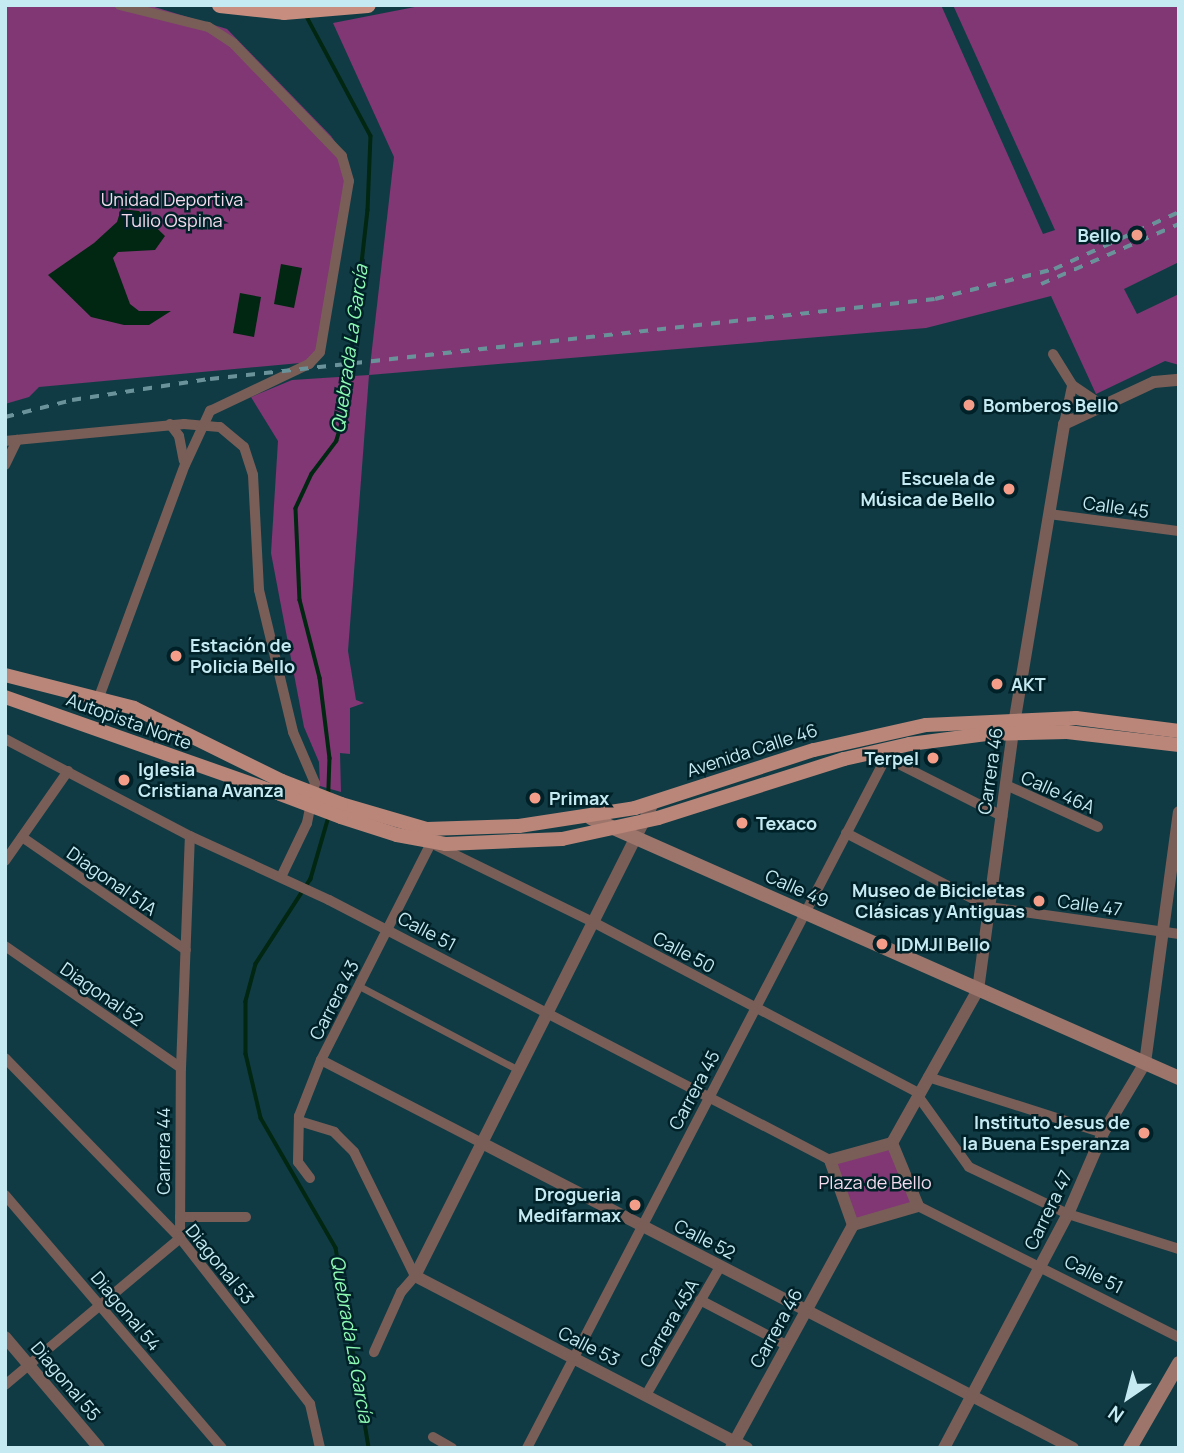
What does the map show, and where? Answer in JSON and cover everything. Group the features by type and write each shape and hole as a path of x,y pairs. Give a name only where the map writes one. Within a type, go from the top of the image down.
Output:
{"highway":[{"path":"220,5 284,12 368,5"}],"main road":[{"name":"Autopista Norte","path":"5,675 99,697 169,724 281,788"},
{"name":"Autopista Norte","path":"7,700 281,788"},
{"name":"Avenida Calle 46","path":"341,811 438,830 591,818 653,803 852,740 957,720 1093,719 1179,731"},
{"name":"Avenida Calle 46","path":"341,811 431,843 550,840 643,822 883,752 1013,734 1082,732 1179,745"},
{"path":"281,788 341,811"},
{"name":"Calle 49","path":"591,818 1179,1078"},
{"path":"1130,1448 1179,1363"}],"street":[{"path":"99,697 201,425 216,406 309,364 320,352 347,203 348,172 327,139 233,43 208,27 120,5"},
{"path":"1053,354 1072,385 1103,406"},
{"path":"1064,424 1154,382 1179,380"},
{"name":"Carrera 46","path":"892,1143 978,990 1015,718 1072,385"},
{"path":"170,424 183,446 185,465"},
{"path":"5,441 170,424 220,427 244,447 251,465 259,590 293,732 315,783 306,823 281,877"},
{"path":"5,465 17,440"},
{"name":"Calle 45","path":"1049,514 1179,531"},
{"name":"Calle 51","path":"5,739 190,836 329,900 830,1160"},
{"path":"883,752 1002,816"},
{"name":"Carrera 45","path":"527,1448 571,1357 846,834 883,752"},
{"path":"5,861 68,771"},
{"name":"Calle 46A","path":"1006,785 1098,827"},
{"path":"374,1352 401,1292 415,1276 653,803"},
{"name":"Carrera 47","path":"944,1448 1068,1214 1103,1133 1145,1063 1179,812"},
{"name":"Calle 47","path":"846,834 989,906 1179,934"},
{"name":"Carrera 44","path":"180,1238 181,1068 190,836"},
{"name":"Diagonal 51A","path":"22,837 186,950"},
{"name":"Calle 50","path":"431,843 593,922 918,1095 969,1167 1068,1214 1179,1249"},
{"name":"Carrera 43","path":"310,1178 298,1162 299,1121 321,1060 431,843"},
{"name":"Diagonal 52","path":"5,946 181,1068"},
{"path":"359,986 518,1070"},
{"name":"Diagonal 53","path":"5,1058 180,1238 310,1404 320,1448"},
{"name":"Calle 52","path":"321,1060 1073,1448"},
{"path":"928,1077 1103,1133"},
{"path":"299,1121 334,1132 354,1152 415,1276"},
{"path":"892,1143 918,1206 853,1225 830,1160 892,1143"},
{"name":"Diagonal 54","path":"5,1195 222,1448"},
{"name":"Calle 51","path":"918,1206 1179,1337"},
{"path":"180,1217 246,1217"},
{"name":"Carrera 46","path":"733,1445 853,1225"},
{"path":"5,1385 180,1238"},
{"name":"Carrera 45A","path":"646,1395 720,1267"},
{"name":"Calle 53","path":"415,1276 646,1395 733,1445 747,1448"},
{"path":"700,1300 786,1345"},
{"name":"Diagonal 55","path":"5,1336 99,1448"},
{"path":"433,1437 452,1448"}],"green space":[{"name":"Unidad Deportiva Tulio Ospina","path":"5,5 148,5 227,29 331,136 346,158 350,181 324,336 311,362 39,387 29,397 5,404"},
{"path":"425,5 941,5 1043,234 1055,230 953,5 1179,5 1179,262 1124,289 1137,314 1179,294 1179,365 1165,361 1096,394 1051,296 926,328 369,375 394,157 333,23"},
{"path":"369,375 348,651 356,700 364,703 350,708 350,754 340,753 341,792 320,786 319,762 304,727 271,553 278,441 251,397 292,380"},
{"name":"Plaza de Bello","path":"890,1147 912,1203 856,1220 835,1163"}],"shaded area":[{"path":"121,209 139,211 165,236 155,250 118,252 113,258 130,304 139,311 171,311 149,325 124,325 91,317 48,275 94,243 117,222"},
{"path":"281,264 302,268 294,308 274,304"},
{"path":"240,293 261,297 254,337 233,333"}],"waterway":[{"name":"Quebrada La García","path":"306,15 371,136 368,210 345,414 337,441 312,474 296,509 300,600 320,678 330,758 329,795"},
{"name":"Quebrada La García","path":"329,817 311,879 256,964 246,1002 246,1054 261,1118 336,1248 369,1448"}],"railway":[{"path":"5,417 72,400 210,379 935,299 1054,269 1179,212"},
{"path":"1041,284 1179,224"}],"place":[{"name":"Bello","path":"1137,235"},
{"name":"Bomberos Bello","path":"969,405"},
{"name":"Escuela de Música de Bello","path":"1009,489"},
{"name":"Estación de Policia Bello","path":"176,656"},
{"name":"AKT","path":"997,684"},
{"name":"Terpel","path":"933,758"},
{"name":"Iglesia Cristiana Avanza","path":"124,780"},
{"name":"Primax","path":"535,798"},
{"name":"Texaco","path":"742,823"},
{"name":"Museo de Bicicletas Clásicas y Antiguas","path":"1039,901"},
{"name":"IDMJI Bello","path":"882,944"},
{"name":"Instituto Jesus de la Buena Esperanza","path":"1144,1133"},
{"name":"Drogueria Medifarmax","path":"635,1205"}]}
